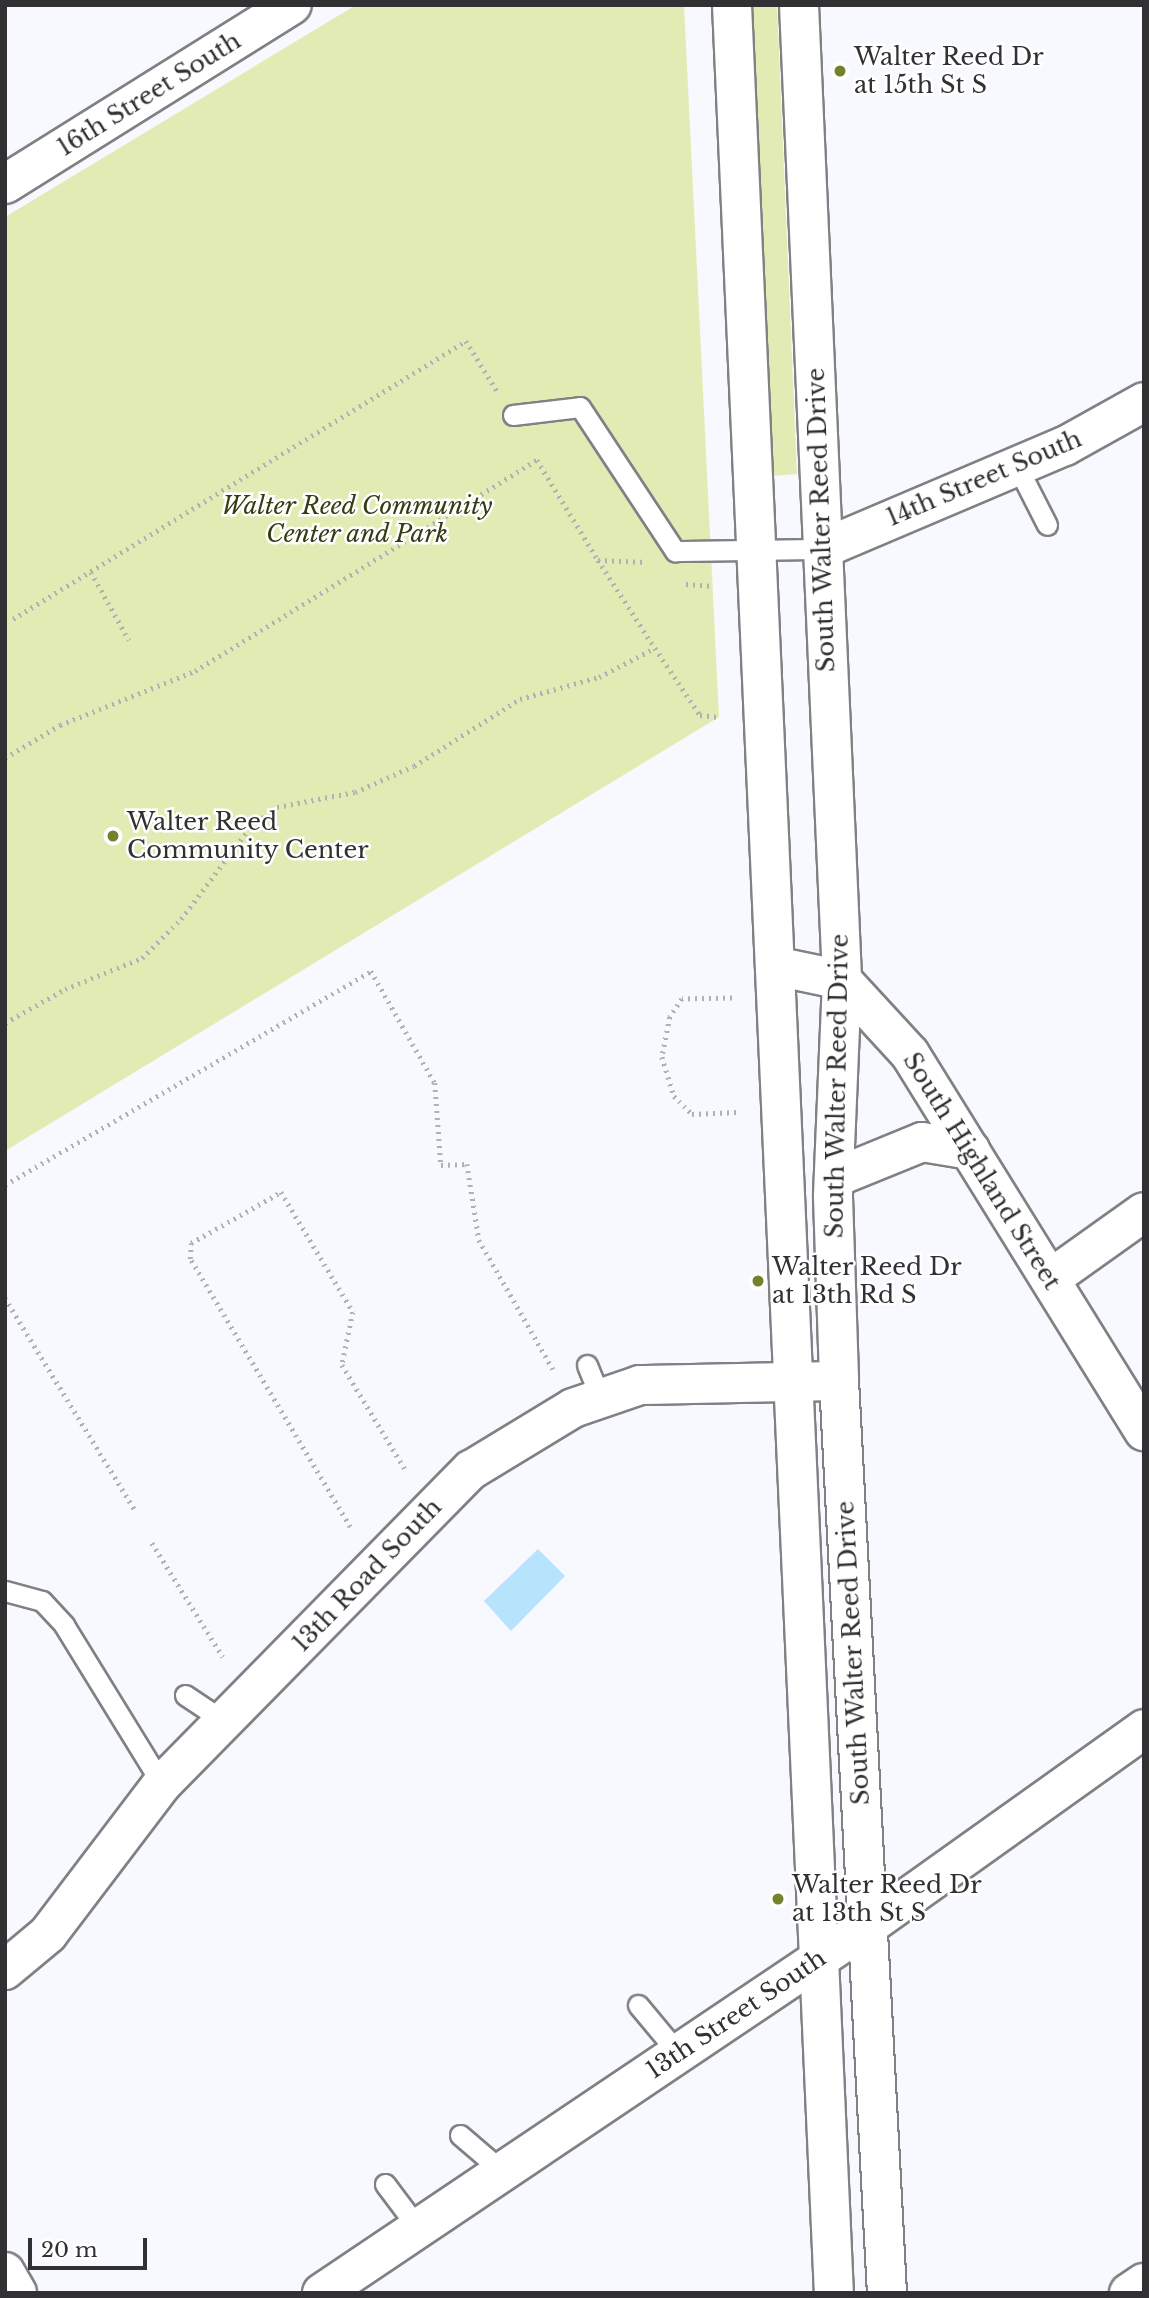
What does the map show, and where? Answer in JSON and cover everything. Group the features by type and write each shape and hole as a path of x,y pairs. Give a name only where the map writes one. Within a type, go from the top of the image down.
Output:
{"main road":[{"name":"16th Street South","path":"9,172 292,5"},
{"name":"South Walter Reed Drive","path":"732,5 834,2293"},
{"name":"South Walter Reed Drive","path":"799,5 842,980 834,1178 839,1381 887,2293"},
{"name":"14th Street South","path":"822,549 1017,466 1144,402"},
{"path":"775,966 842,980"},
{"name":"South Highland Street","path":"842,980 910,1054 1144,1431"},
{"path":"834,1178 922,1142 970,1150"},
{"path":"1049,1279 1144,1212"},
{"name":"13th Road South","path":"5,1970 48,1934 162,1784 471,1470 573,1408 594,1382 640,1385 839,1381"},
{"name":"13th Street South","path":"323,2293 868,1926 1144,1728"},
{"path":"5,2272 17,2293"},
{"path":"1129,2293 1144,2283"}],"lane":[{"path":"513,415 580,407 675,551 822,549"},
{"path":"1017,466 1047,525"},
{"path":"5,1591 43,1601 64,1625 162,1784"},
{"path":"185,1695 224,1721"},
{"path":"638,2004 678,2053"},
{"path":"460,2135 502,2171"},
{"path":"385,2184 418,2228"}],"path":[{"path":"13,619 466,341 513,415"},
{"path":"5,758 60,725 195,671 537,460 598,560 700,715 719,718"},
{"path":"598,560 634,560 655,568"},
{"path":"91,572 129,640"},
{"path":"671,581 713,586"},
{"path":"5,1023 65,989 142,958 181,919 251,826 277,807 355,792 414,765 520,699 598,677 655,648"},
{"path":"5,1185 371,971 435,1083 441,1165 467,1164 479,1240 554,1371"},
{"path":"732,998 682,999 670,1017 662,1057 674,1097 692,1114 737,1112"},
{"path":"350,1527 190,1259 191,1243 281,1192 353,1312 342,1365 405,1469"},
{"path":"5,1298 136,1512"},
{"path":"152,1542 223,1657"}],"green space":[{"name":"Walter Reed Community Center and Park","path":"356,5 684,5 719,717 5,1151 5,217"},
{"path":"749,5 777,5 797,474 771,476"}],"water":[{"path":"538,1549 565,1576 511,1631 484,1601"}],"place":[{"name":"Walter Reed Dr at 15th St S","path":"840,71"},
{"name":"Walter Reed Community Center","path":"113,836"},
{"name":"Walter Reed Dr at 13th Rd S","path":"758,1281"},
{"name":"Walter Reed Dr at 13th St S","path":"778,1899"}]}
